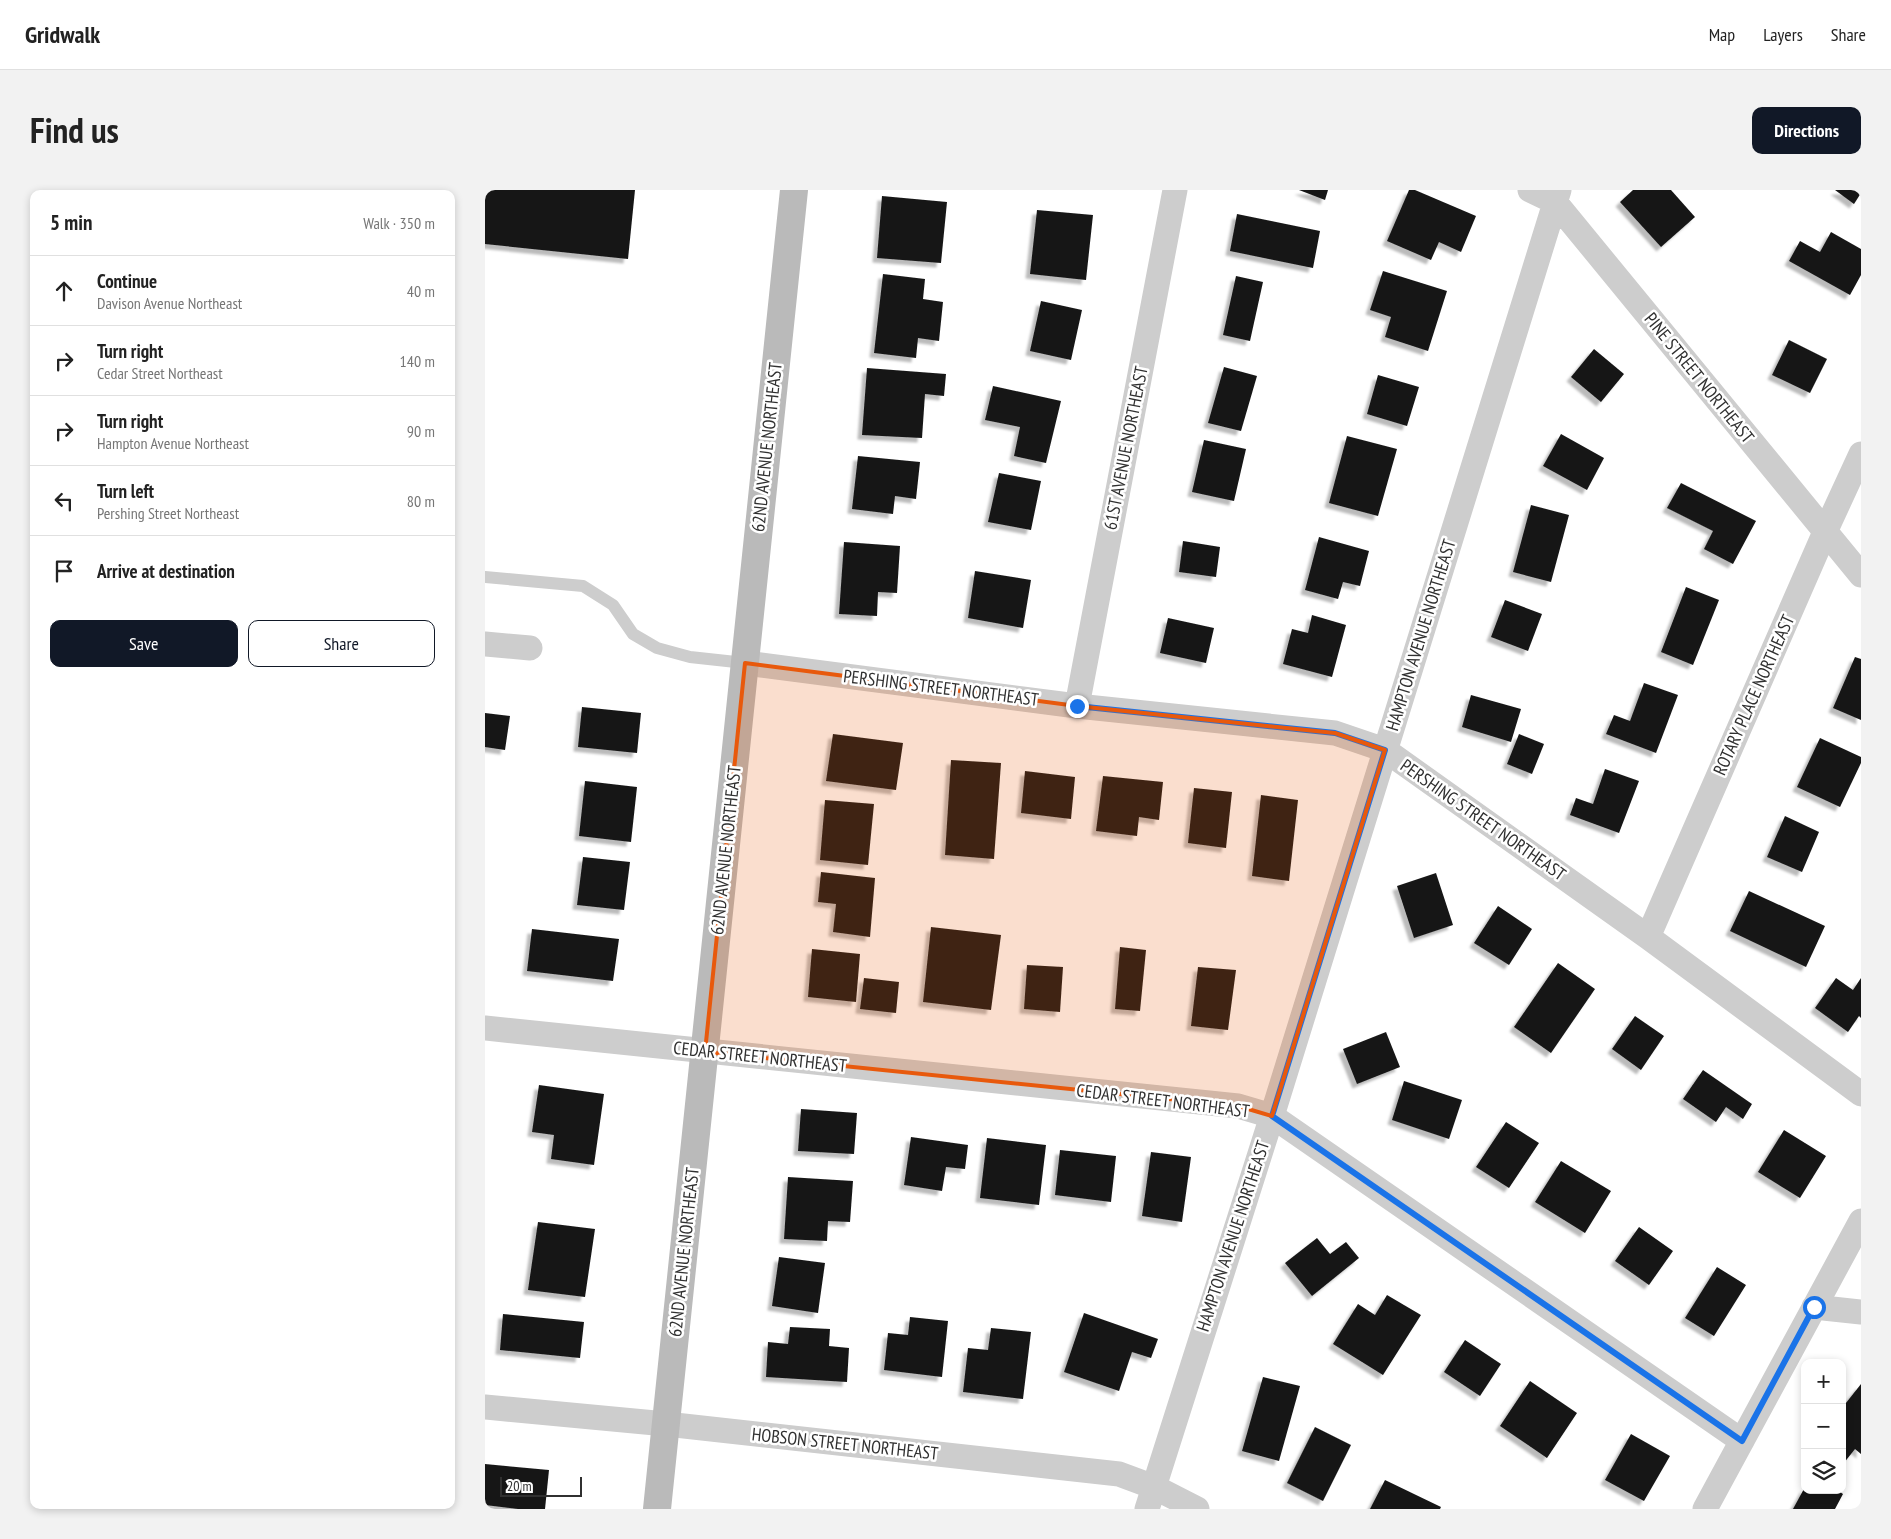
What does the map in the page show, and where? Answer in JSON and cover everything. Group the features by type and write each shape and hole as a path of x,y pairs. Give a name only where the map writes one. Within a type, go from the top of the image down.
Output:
{"street":[{"name":"62ND AVENUE NORTHEAST","path":"657,1509 794,190"},
{"name":"61ST AVENUE NORTHEAST","path":"1077,706 1175,190"},
{"name":"PINE STREET NORTHEAST","path":"1530,190 1557,196 1861,575"},
{"name":"HAMPTON AVENUE NORTHEAST","path":"1150,1498 1272,1116 1557,196"},
{"name":"ROTARY PLACE NORTHEAST","path":"1648,938 1825,532 1861,454"},
{"path":"485,644 530,648"},
{"name":"PERSHING STREET NORTHEAST","path":"745,663 1077,706 1335,733 1385,750 1648,938 1861,1094"},
{"name":"CEDAR STREET NORTHEAST","path":"485,1028 1237,1106 1272,1116 1742,1441"},
{"path":"1705,1509 1861,1220"},
{"path":"1814,1307 1861,1312"},
{"name":"HOBSON STREET NORTHEAST","path":"485,1407 666,1424 1119,1474 1150,1498 1197,1509"}],"lane":[{"path":"485,578 583,586 613,605 633,634 657,648 690,657 745,663"}],"highlighted area":[{"path":"745,663 1077,706 1335,733 1385,750 1272,1116 1238,1106 705,1052"}],"building":[{"path":"485,190 635,190 628,259 485,244"},
{"path":"1299,190 1328,190 1325,200"},
{"path":"1409,190 1415,190 1476,216 1461,252 1439,242 1431,260 1387,241"},
{"path":"1633,190 1671,190 1695,217 1661,247 1620,202"},
{"path":"1835,190 1861,190 1861,193 1854,204"},
{"path":"882,196 947,202 941,263 877,258"},
{"path":"1037,210 1093,215 1086,280 1030,274"},
{"path":"1237,214 1320,231 1313,268 1230,251"},
{"path":"1831,232 1861,249 1861,275 1850,295 1789,261 1800,241 1820,252"},
{"path":"1383,271 1447,291 1428,351 1385,337 1391,317 1370,310"},
{"path":"883,274 925,279 923,299 943,302 939,341 918,338 916,358 874,353"},
{"path":"1236,276 1263,282 1250,341 1223,335"},
{"path":"1041,301 1082,310 1071,360 1030,351"},
{"path":"1789,340 1827,359 1810,393 1772,375"},
{"path":"1594,349 1624,374 1601,402 1571,377"},
{"path":"1224,367 1257,376 1241,431 1208,423"},
{"path":"867,368 946,374 944,396 925,394 922,438 862,435"},
{"path":"1378,375 1419,387 1407,426 1367,414"},
{"path":"993,386 1061,401 1046,463 1014,456 1020,427 985,420"},
{"path":"1561,434 1604,458 1587,490 1543,466"},
{"path":"1347,436 1397,449 1378,516 1329,503"},
{"path":"1204,440 1246,449 1234,501 1192,492"},
{"path":"858,456 920,462 916,499 895,496 893,514 852,509"},
{"path":"999,473 1041,481 1031,530 988,522"},
{"path":"1681,483 1756,521 1733,564 1704,549 1713,531 1667,508"},
{"path":"1531,505 1569,515 1551,582 1513,572"},
{"path":"1319,537 1369,551 1360,586 1343,582 1338,599 1305,590"},
{"path":"1183,541 1220,547 1216,577 1179,572"},
{"path":"844,542 900,546 897,593 878,592 877,616 839,614"},
{"path":"975,571 1031,580 1023,628 968,618"},
{"path":"1686,587 1719,600 1693,665 1661,652"},
{"path":"1505,600 1542,614 1528,651 1491,637"},
{"path":"1312,615 1346,625 1332,677 1283,664 1292,629 1308,633"},
{"path":"1168,618 1214,628 1206,663 1160,653"},
{"path":"1855,657 1861,659 1861,720 1833,708"},
{"path":"1644,683 1678,695 1656,753 1606,734 1614,715 1630,721"},
{"path":"1471,695 1521,709 1511,742 1462,727"},
{"path":"582,707 641,713 637,753 578,747"},
{"path":"485,713 510,716 505,750 485,747"},
{"path":"833,734 903,743 896,790 826,781"},
{"path":"1519,734 1544,744 1532,774 1507,764"},
{"path":"1820,738 1861,757 1861,763 1840,807 1797,787"},
{"path":"951,760 1001,763 994,859 945,855"},
{"path":"1605,769 1639,781 1619,833 1570,815 1576,798 1593,804"},
{"path":"1025,771 1075,777 1071,819 1021,813"},
{"path":"1103,776 1163,782 1159,820 1139,817 1137,836 1096,831"},
{"path":"585,781 637,787 631,842 579,836"},
{"path":"1194,788 1232,792 1226,848 1188,843"},
{"path":"1261,795 1298,800 1289,881 1252,876"},
{"path":"825,800 874,804 868,865 820,860"},
{"path":"1785,816 1819,832 1802,872 1767,857"},
{"path":"583,857 630,862 624,910 577,905"},
{"path":"821,872 875,878 870,937 833,932 836,904 818,902"},
{"path":"1436,873 1453,925 1414,938 1397,886"},
{"path":"1749,891 1825,926 1806,967 1730,931"},
{"path":"1498,906 1532,929 1509,965 1474,943"},
{"path":"931,927 1001,935 991,1010 923,1002"},
{"path":"532,929 619,939 613,981 527,971"},
{"path":"1120,947 1146,950 1140,1011 1115,1009"},
{"path":"812,949 860,954 856,1002 808,997"},
{"path":"1558,963 1595,989 1551,1053 1514,1027"},
{"path":"1027,965 1063,967 1060,1012 1024,1009"},
{"path":"1198,967 1236,970 1228,1030 1191,1026"},
{"path":"864,978 899,982 896,1013 860,1009"},
{"path":"1836,978 1853,990 1861,978 1861,1018 1859,1016 1848,1032 1815,1008"},
{"path":"1635,1016 1664,1036 1641,1070 1612,1049"},
{"path":"1386,1032 1400,1067 1357,1084 1343,1049"},
{"path":"1703,1070 1752,1104 1743,1119 1726,1107 1716,1122 1683,1099"},
{"path":"1404,1081 1462,1100 1449,1139 1392,1120"},
{"path":"539,1085 604,1094 594,1165 551,1159 554,1135 532,1132"},
{"path":"801,1109 857,1113 854,1154 798,1151"},
{"path":"1506,1122 1539,1143 1509,1188 1476,1167"},
{"path":"1784,1130 1826,1156 1800,1198 1758,1172"},
{"path":"911,1137 968,1145 965,1169 946,1167 942,1191 904,1185"},
{"path":"987,1138 1046,1145 1039,1205 980,1198"},
{"path":"1060,1150 1116,1156 1111,1202 1055,1195"},
{"path":"1151,1152 1191,1157 1182,1222 1142,1216"},
{"path":"1561,1161 1611,1191 1585,1233 1535,1202"},
{"path":"788,1177 853,1181 850,1222 828,1221 827,1241 784,1239"},
{"path":"538,1222 595,1229 585,1297 528,1290"},
{"path":"1639,1227 1673,1251 1649,1285 1615,1261"},
{"path":"1317,1238 1330,1254 1346,1242 1359,1258 1312,1296 1285,1263"},
{"path":"779,1257 825,1263 818,1313 772,1306"},
{"path":"1717,1267 1746,1285 1714,1336 1685,1318"},
{"path":"1387,1295 1421,1315 1383,1375 1333,1344 1358,1304 1375,1315"},
{"path":"1084,1313 1158,1339 1151,1358 1132,1352 1119,1391 1064,1372"},
{"path":"503,1314 584,1322 580,1358 500,1350"},
{"path":"910,1317 948,1321 942,1377 884,1370 888,1333 908,1335"},
{"path":"790,1327 830,1329 829,1346 849,1348 847,1382 766,1377 768,1342 788,1344"},
{"path":"991,1328 1031,1332 1023,1399 963,1392 968,1348 988,1350"},
{"path":"1465,1340 1501,1364 1480,1396 1444,1372"},
{"path":"1263,1377 1300,1386 1279,1461 1242,1451"},
{"path":"1530,1381 1577,1413 1547,1458 1500,1426"},
{"path":"1861,1384 1861,1454 1855,1449 1846,1460 1846,1404"},
{"path":"1315,1427 1351,1445 1323,1501 1287,1483"},
{"path":"1631,1434 1670,1456 1644,1501 1605,1480"},
{"path":"485,1464 549,1470 545,1509 518,1509 485,1505"},
{"path":"1385,1480 1441,1507 1440,1509 1370,1509"},
{"path":"1801,1494 1843,1494 1835,1509 1793,1509"}],"route":[{"path":"1077,706 1335,733 1385,750 1272,1116 1742,1441 1814,1307"}]}
